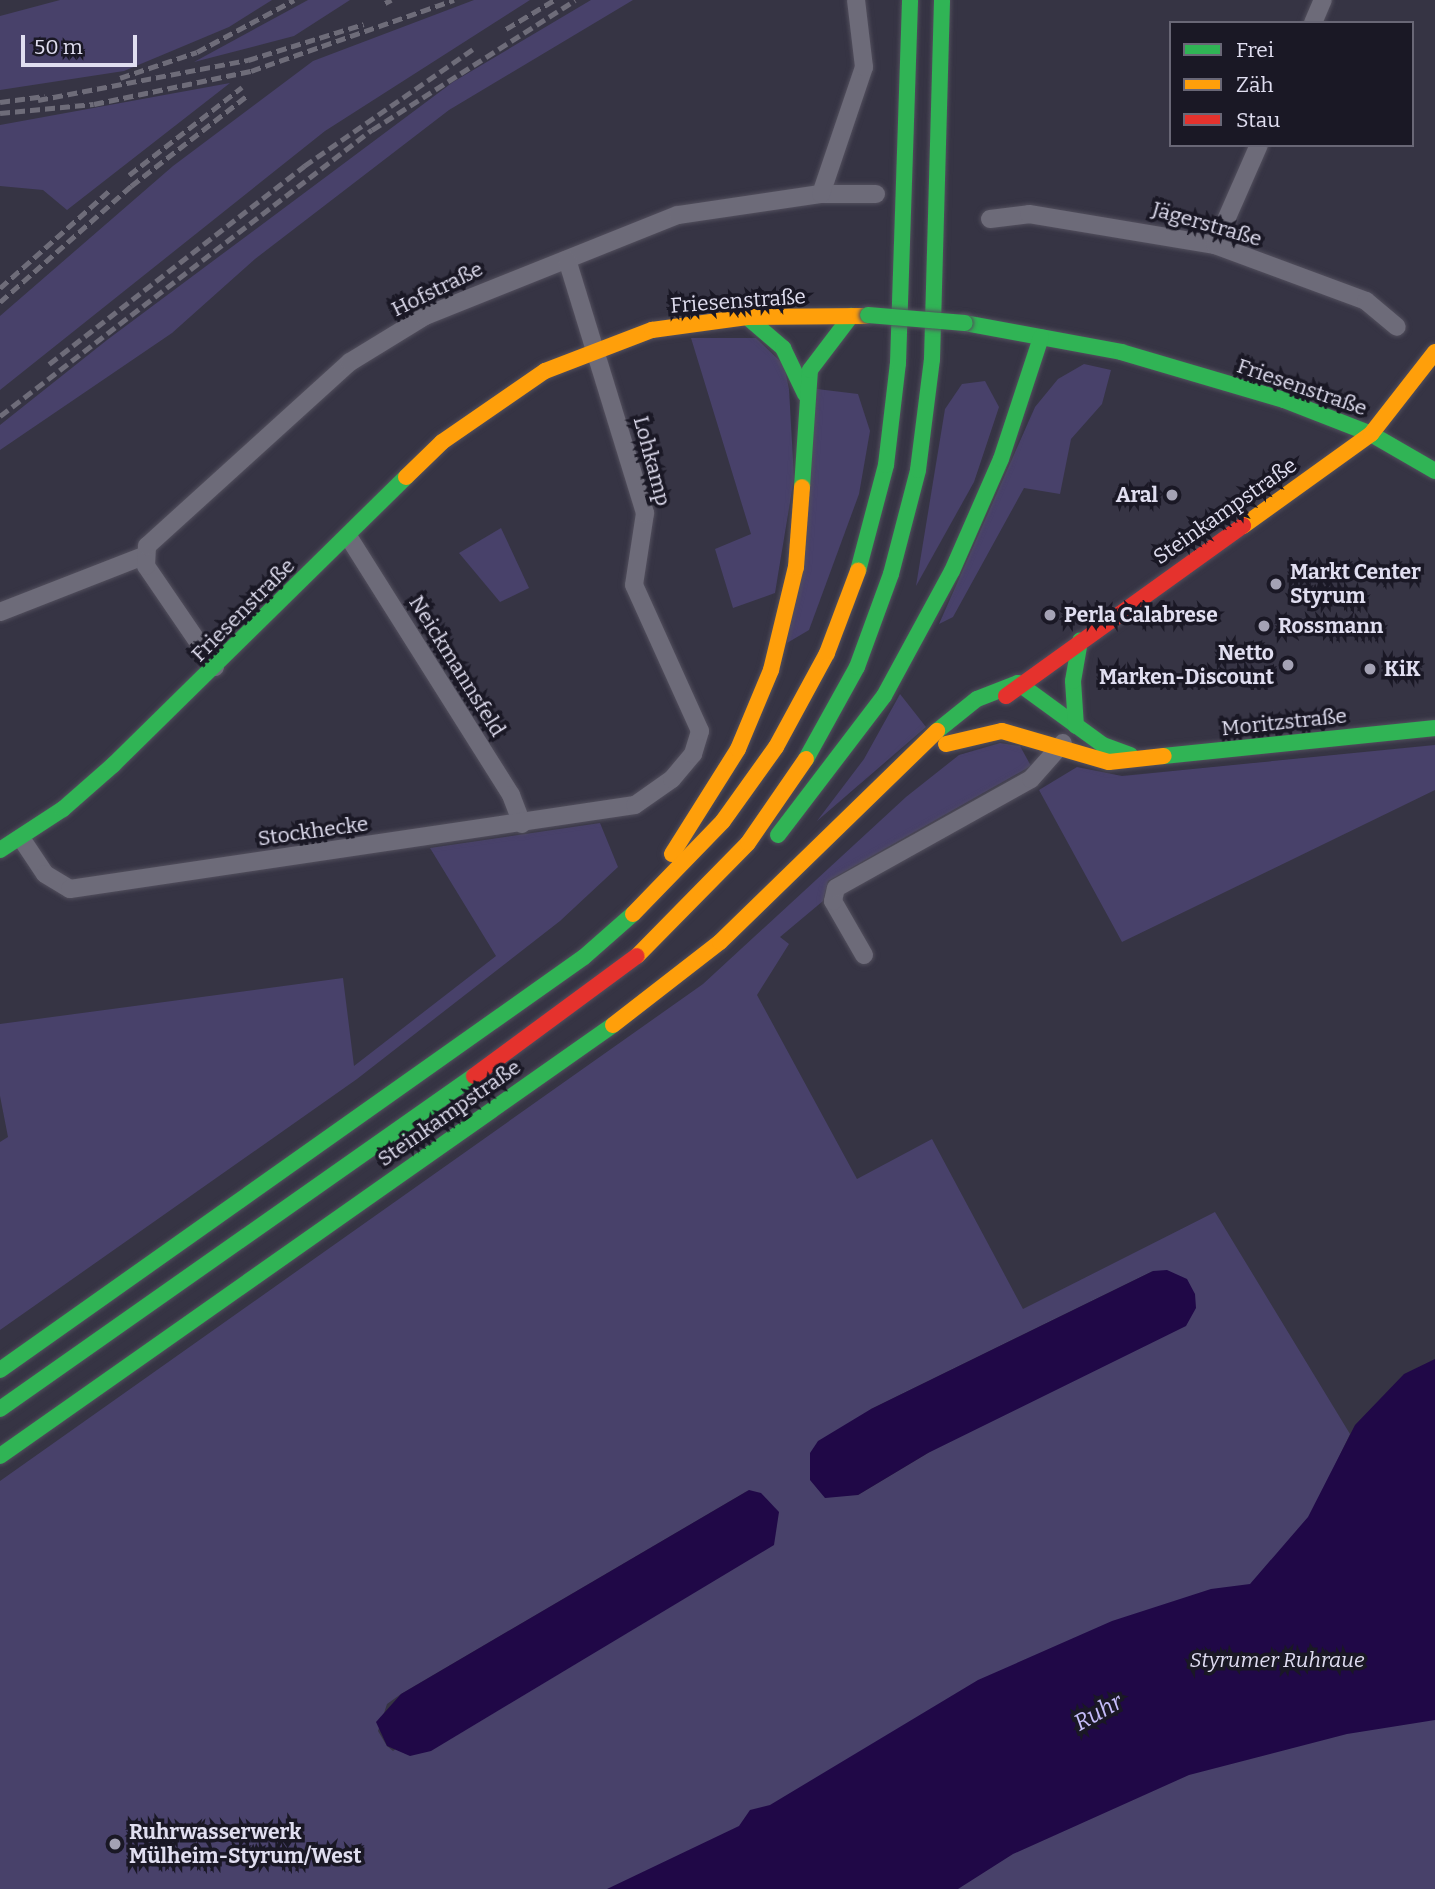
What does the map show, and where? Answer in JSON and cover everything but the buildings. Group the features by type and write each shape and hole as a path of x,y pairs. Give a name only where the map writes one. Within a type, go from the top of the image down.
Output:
{"main road":[{"path":"0,1370 584,957 663,887 723,821 776,747 827,653 861,564 886,465 898,363 910,0"},
{"path":"642,952 748,843 802,766 857,667 891,574 918,470 932,359 942,0"},
{"path":"584,957 676,848 738,749 771,670 796,567 806,471 805,394 817,353 851,316"},
{"name":"Friesenstraße","path":"0,850 22,838 113,765 442,442 487,408 598,348 665,327 747,317 868,316 965,323 1041,337 1162,363 1371,434 1435,471"},
{"path":"747,317 783,348 805,394"},
{"path":"0,1409 552,1022 642,952 701,914 753,865 884,696 951,571 996,471 1041,337"},
{"name":"Steinkampstraße","path":"898,774 946,744 1018,683 1371,434 1435,352"},
{"path":"1076,726 1073,681 1080,641"},
{"path":"1018,683 1076,726 1138,758"},
{"path":"1018,683 1029,712 1060,747"},
{"name":"Steinkampstraße","path":"0,1456 654,997 977,699 1018,683"},
{"name":"Moritzstraße","path":"946,744 1002,731 1109,762 1435,728"}],"street":[{"path":"821,194 864,67 856,0"},
{"path":"1313,21 1323,0"},
{"path":"1215,245 1258,147"},
{"name":"Hofstraße","path":"144,556 147,546 264,433 350,362 425,316 678,215 821,194 876,194"},
{"name":"Jägerstraße","path":"990,219 1029,214 1215,245 1366,301 1397,327"},
{"name":"Lohkamp","path":"567,260 598,348 645,513 634,585 700,731 692,754 672,779 635,805"},
{"name":"Neickmannsfeld","path":"348,536 511,795 522,824"},
{"path":"0,612 144,556 215,667"},
{"path":"864,955 834,901 836,888 1031,779 1076,726"},
{"name":"Stockhecke","path":"22,838 45,874 70,889 522,824 635,805"}],"green space":[{"path":"60,0 272,0 229,27 124,71 0,90 0,16"},
{"path":"308,0 350,0 294,36 194,62"},
{"path":"474,0 530,0 325,131 0,390 0,316 173,166 313,61"},
{"path":"591,0 633,0 449,110 255,259 172,333 0,450 0,425 107,340 453,82"},
{"path":"230,83 67,210 43,190 0,186 0,125"},
{"path":"691,338 756,338 784,365 789,389 794,478 775,593 733,608 715,549 751,534"},
{"path":"1084,364 1111,370 1102,404 1071,439 1060,494 1024,488 953,617 939,624 1035,407 1058,379"},
{"path":"985,381 999,407 974,482 916,586 945,409 962,384"},
{"path":"817,389 858,394 870,431 859,494 809,630 787,643"},
{"path":"501,528 529,588 500,602 459,553"},
{"path":"900,694 926,727 817,821 864,759"},
{"path":"1000,743 1020,746 1031,766 828,881 823,901 780,937 789,944 757,995 857,1179 932,1139 1023,1309 1215,1212 1350,1434 1324,1488 1435,1367 1435,1889 0,1889 0,1481 703,984 906,797 959,755","holes":["1153,1271 928,1453 858,1495 871,1409","749,1490 393,1751 387,1746 378,1731 387,1704 401,1694"]},
{"path":"1435,745 1435,790 1122,942 1039,790 1077,767 1122,776"},
{"path":"600,823 618,867 560,921 357,1079 0,1330 0,1142 8,1137 0,1096 0,1024 343,978 354,1066 496,956 430,848"}],"water":[{"path":"1167,1270 1187,1279 1195,1294 1196,1308 1186,1326 928,1453 858,1495 825,1498 810,1480 810,1453 818,1441 871,1409 1153,1271"},
{"name":"Styrumer Ruhraue","path":"1435,1359 1435,1720 1347,1734 1189,1775 1013,1854 958,1889 607,1889 739,1826 750,1810 770,1805 978,1680 1112,1621 1211,1589 1250,1584 1308,1517 1355,1425 1404,1374"},
{"path":"749,1490 761,1493 779,1512 774,1545 431,1751 410,1756 387,1746 376,1722 401,1694"}],"railway":[{"path":"120,78 197,52 294,0"},
{"path":"385,3 391,0"},
{"path":"0,113 94,104 251,71 454,0"},
{"path":"506,29 554,0"},
{"path":"0,416 372,130 575,0"},
{"path":"38,100 248,60 364,24"},
{"path":"49,364 304,166 476,47"},
{"path":"129,175 242,87"},
{"path":"0,302 131,186 248,95"},
{"path":"0,102 45,96"},
{"path":"0,288 110,190"}],"traffic: fast":[{"path":"858,571 886,465 898,363 910,0"},
{"path":"806,759 857,667 891,574 918,470 932,359 942,0"},
{"path":"868,315 965,323"},
{"path":"802,487 810,370 851,316"},
{"path":"747,317 783,348 805,394"},
{"path":"965,323 1121,352 1284,400 1371,434 1435,471"},
{"path":"778,835 884,696 952,571 1001,459 1041,337"},
{"path":"0,850 63,809 113,765 406,477"},
{"path":"1076,726 1073,681 1080,641"},
{"path":"1018,683 1103,745 1130,755"},
{"path":"937,731 977,699 1018,683"},
{"path":"1164,756 1435,728"},
{"path":"0,1370 584,957 633,914"},
{"path":"0,1456 613,1025"},
{"path":"0,1409 474,1076"}],"traffic: slow":[{"path":"406,477 442,442 545,371 652,330 747,317 866,316"},
{"path":"1243,526 1371,434 1435,352"},
{"path":"672,854 738,749 771,670 796,567 802,487"},
{"path":"633,914 723,821 776,747 827,653 858,571"},
{"path":"613,1025 720,942 937,731"},
{"path":"946,744 1002,731 1109,762 1164,756"},
{"path":"637,956 748,843 806,759"}],"traffic: jam":[{"path":"1006,696 1243,526"},
{"path":"474,1076 637,956"}],"place":[{"name":"Aral","path":"1172,495"},
{"name":"Markt Center Styrum","path":"1276,584"},
{"name":"Perla Calabrese","path":"1050,615"},
{"name":"Rossmann","path":"1264,626"},
{"name":"Netto Marken-Discount","path":"1288,665"},
{"name":"KiK","path":"1370,669"},
{"name":"Ruhrwasserwerk Mülheim-Styrum/West","path":"115,1844"}],"water label":[{"name":"Ruhr","path":"1098,1712"}]}
